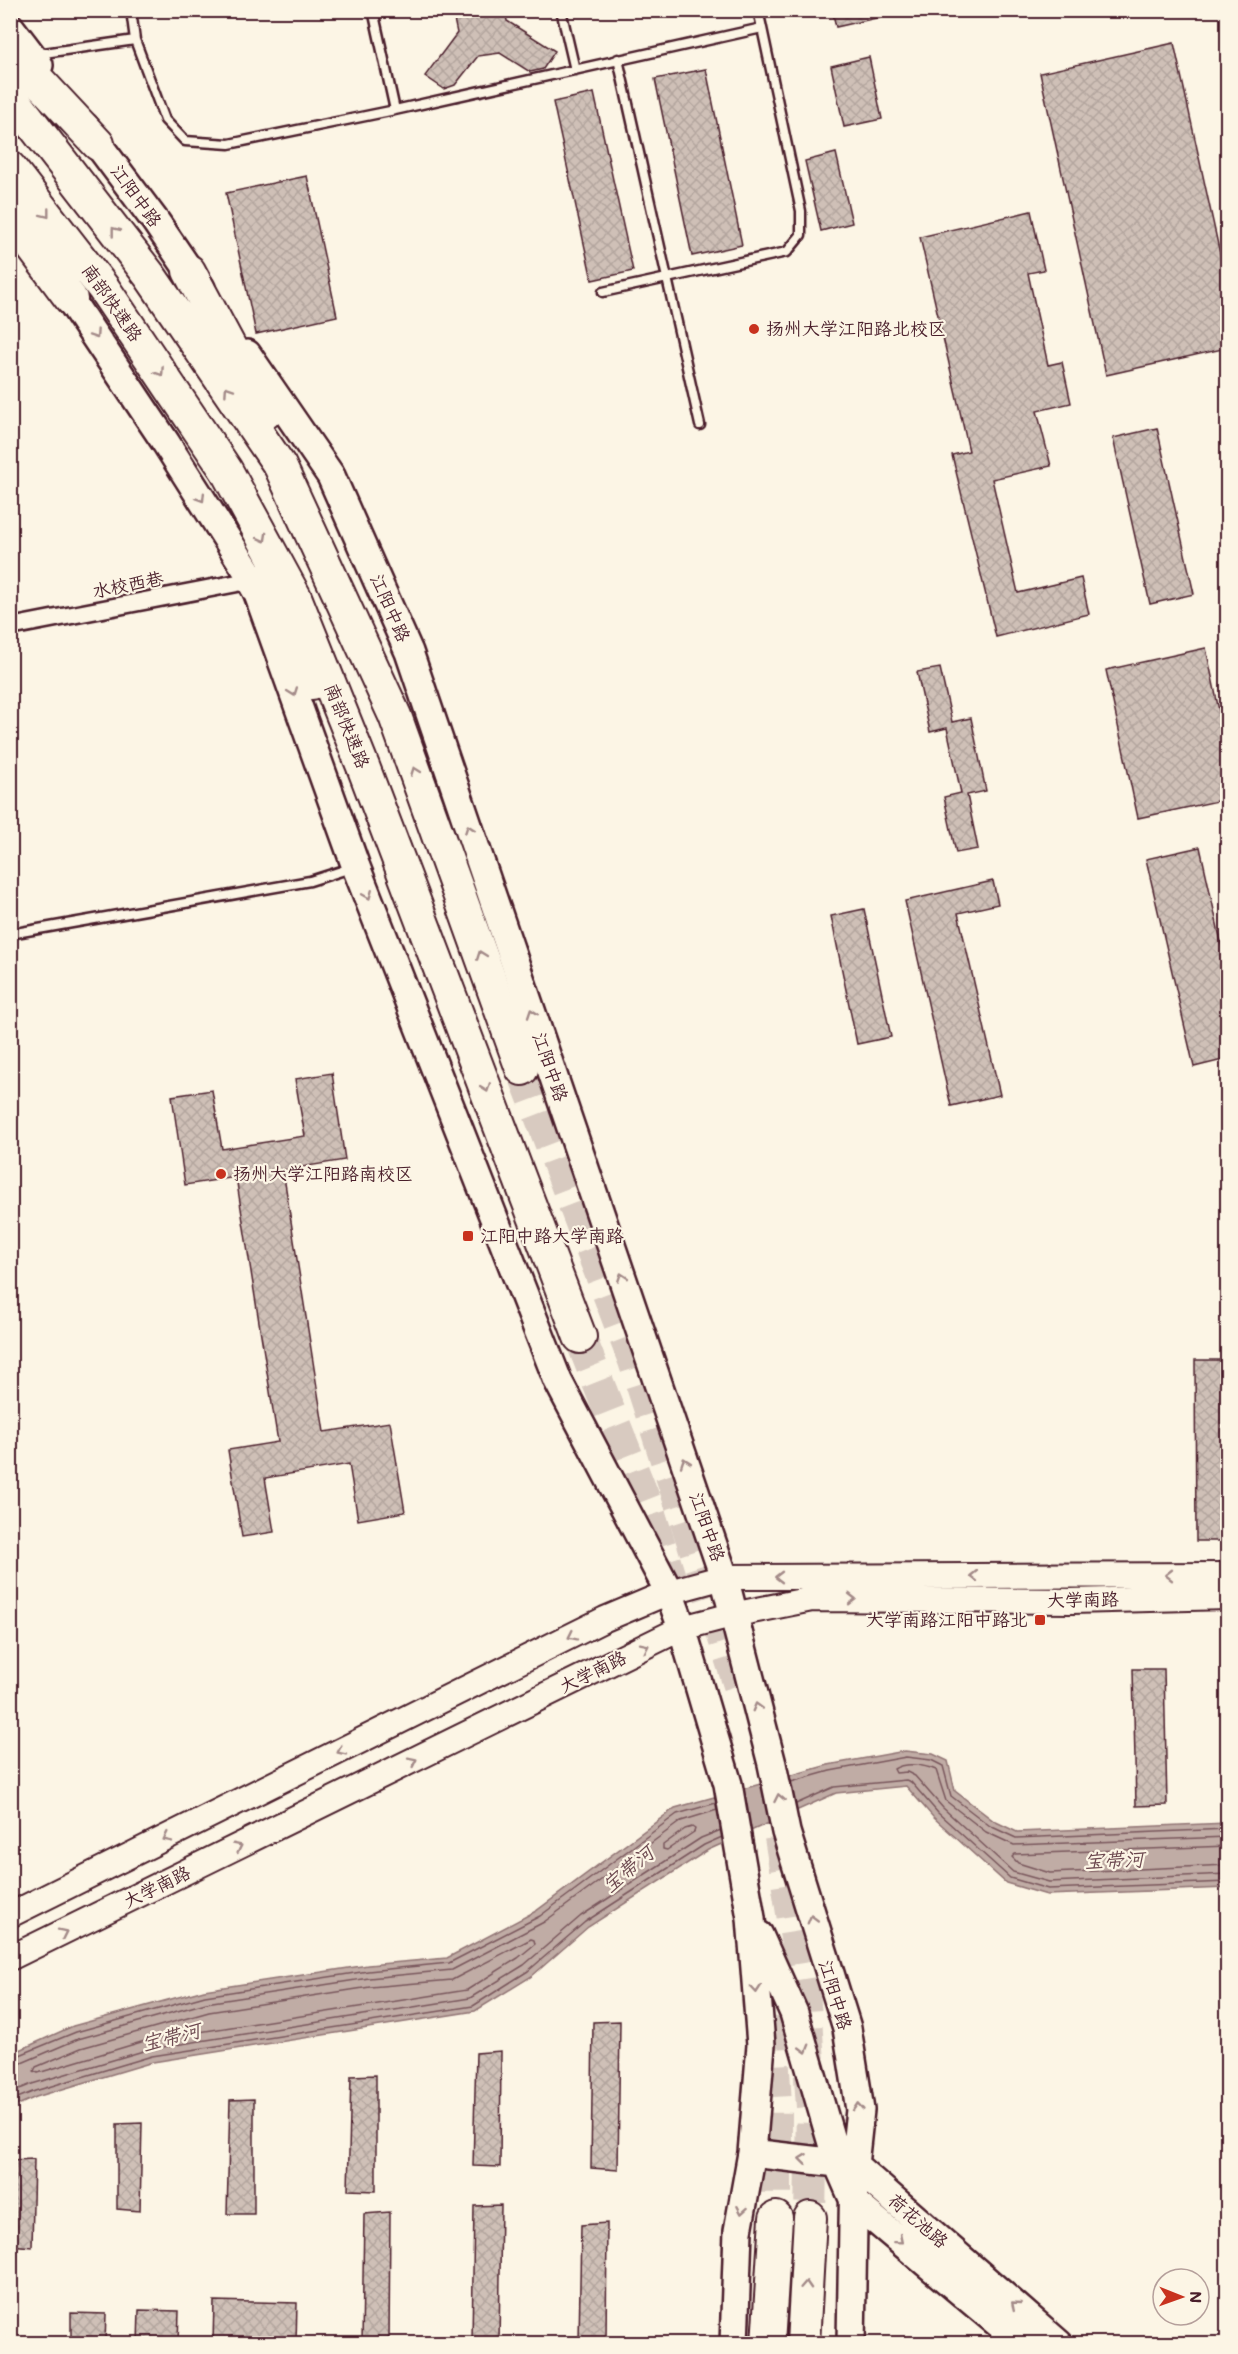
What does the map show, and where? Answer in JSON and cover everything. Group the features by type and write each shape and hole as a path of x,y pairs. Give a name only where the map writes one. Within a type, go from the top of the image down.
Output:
{"highway":[{"path":"21,52 98,144"},
{"path":"10,95 150,276 280,466 395,716"},
{"name":"南部快速路","path":"10,168 104,289 226,470 295,597 364,769 580,1337"},
{"path":"10,218 71,300"},
{"path":"189,272 284,449 370,627 395,716 522,1069"},
{"path":"253,580 318,693 430,974 470,1045"},
{"path":"768,2343 776,2218"},
{"path":"803,2343 810,2218"}],"main road":[{"path":"10,27 21,52"},
{"name":"江阳中路","path":"98,144 156,222 331,476 409,652 724,1577 772,1764 786,1832 847,2028 860,2110 846,2164"},
{"name":"江阳中路","path":"71,300 253,580 356,867 558,1381 669,1592 682,1628 728,1784 751,1918 761,2045 752,2152 738,2231 734,2343"},
{"name":"大学南路","path":"10,1915 605,1619 669,1592 724,1577 1227,1575"},
{"name":"大学南路","path":"10,1958 682,1628 732,1615 812,1599 1072,1601 1227,1597"},
{"name":"江阳中路","path":"751,1918 794,2013 846,2164 855,2203 851,2343"},
{"path":"752,2152 846,2164"},
{"name":"荷花池路","path":"846,2164 1059,2343"},
{"name":"荷花池路","path":"855,2203 1023,2343"}],"street":[{"name":"水校西巷","path":"10,627 253,580"}],"lane":[{"path":"131,10 135,39 165,120 184,141 228,144 395,110 762,28"},
{"path":"373,10 395,110"},
{"path":"561,10 575,70"},
{"path":"603,292 787,252 801,235 801,211 758,10"},
{"path":"21,52 135,39"},
{"path":"618,59 700,425"},
{"path":"10,934 310,881 356,867"}],"water":[{"name":"宝带河","path":"905,1751 933,1754 948,1761 955,1791 994,1821 1017,1832 1227,1823 1227,1888 1047,1895 1006,1883 933,1817 906,1786 836,1793 708,1850 588,1927 532,1976 475,2011 153,2062 36,2097 11,2108 11,2054 73,2026 204,1990 368,1965 447,1958 536,1911 675,1808 828,1765"}],"building":[{"path":"452,10 505,10 507,21 555,51 543,69 530,72 500,53 478,56 455,85 444,89 425,76 457,33"},
{"path":"832,10 881,10 881,17 836,27"},
{"path":"1174,43 1227,286 1227,348 1106,375 1040,73"},
{"path":"869,57 882,119 844,127 831,66"},
{"path":"706,69 742,245 692,256 655,79"},
{"path":"594,93 633,271 592,280 553,102"},
{"path":"836,153 852,223 821,231 805,161"},
{"path":"307,176 337,316 256,334 226,193"},
{"path":"1031,211 1044,270 1028,273 1048,365 1062,362 1071,403 1037,411 1051,466 992,479 1018,593 1081,578 1089,614 996,637 952,455 969,451 920,237"},
{"path":"1157,428 1194,594 1150,604 1113,438"},
{"path":"1206,648 1227,749 1227,799 1138,818 1106,670"},
{"path":"940,668 952,722 971,718 986,791 967,795 978,849 956,853 944,797 961,793 947,728 930,732 917,672"},
{"path":"1200,847 1227,969 1227,1059 1194,1067 1146,859"},
{"path":"993,881 998,904 958,913 1000,1095 951,1106 905,901"},
{"path":"864,909 891,1037 857,1044 831,916"},
{"path":"332,1073 345,1160 283,1170 324,1432 390,1422 405,1512 358,1520 349,1464 265,1478 274,1532 242,1537 228,1450 278,1442 236,1177 185,1185 172,1096 212,1090 222,1149 305,1136 295,1079"},
{"path":"1195,1360 1222,1360 1223,1541 1196,1541"},
{"path":"1133,1669 1164,1669 1167,1805 1136,1806"},
{"path":"620,2021 618,2170 591,2168 593,2022"},
{"path":"501,2051 500,2167 473,2166 476,2053"},
{"path":"376,2075 376,2191 348,2190 351,2076"},
{"path":"254,2099 254,2214 227,2214 230,2100"},
{"path":"142,2123 140,2211 117,2209 117,2124"},
{"path":"34,2159 32,2247 10,2245 10,2160"},
{"path":"501,2205 499,2343 472,2343 474,2206"},
{"path":"390,2212 389,2343 362,2343 364,2214"},
{"path":"607,2223 606,2343 579,2343 581,2225"},
{"path":"214,2301 297,2303 296,2343 213,2343"},
{"path":"139,2310 179,2311 178,2343 138,2343"},
{"path":"71,2313 106,2314 105,2343 71,2343"}],"tunnel":[{"path":"522,1069 634,1361 739,1685"},
{"path":"580,1337 649,1511 673,1587"},
{"path":"780,1837 804,1989 812,2107 810,2218"},
{"path":"771,2017 776,2105 776,2218"}],"place":[{"name":"扬州大学江阳路北校区","path":"754,329"},
{"name":"扬州大学江阳路南校区","path":"221,1174"},
{"name":"江阳中路大学南路","path":"468,1236"},
{"name":"大学南路江阳中路北","path":"1040,1620"}]}
